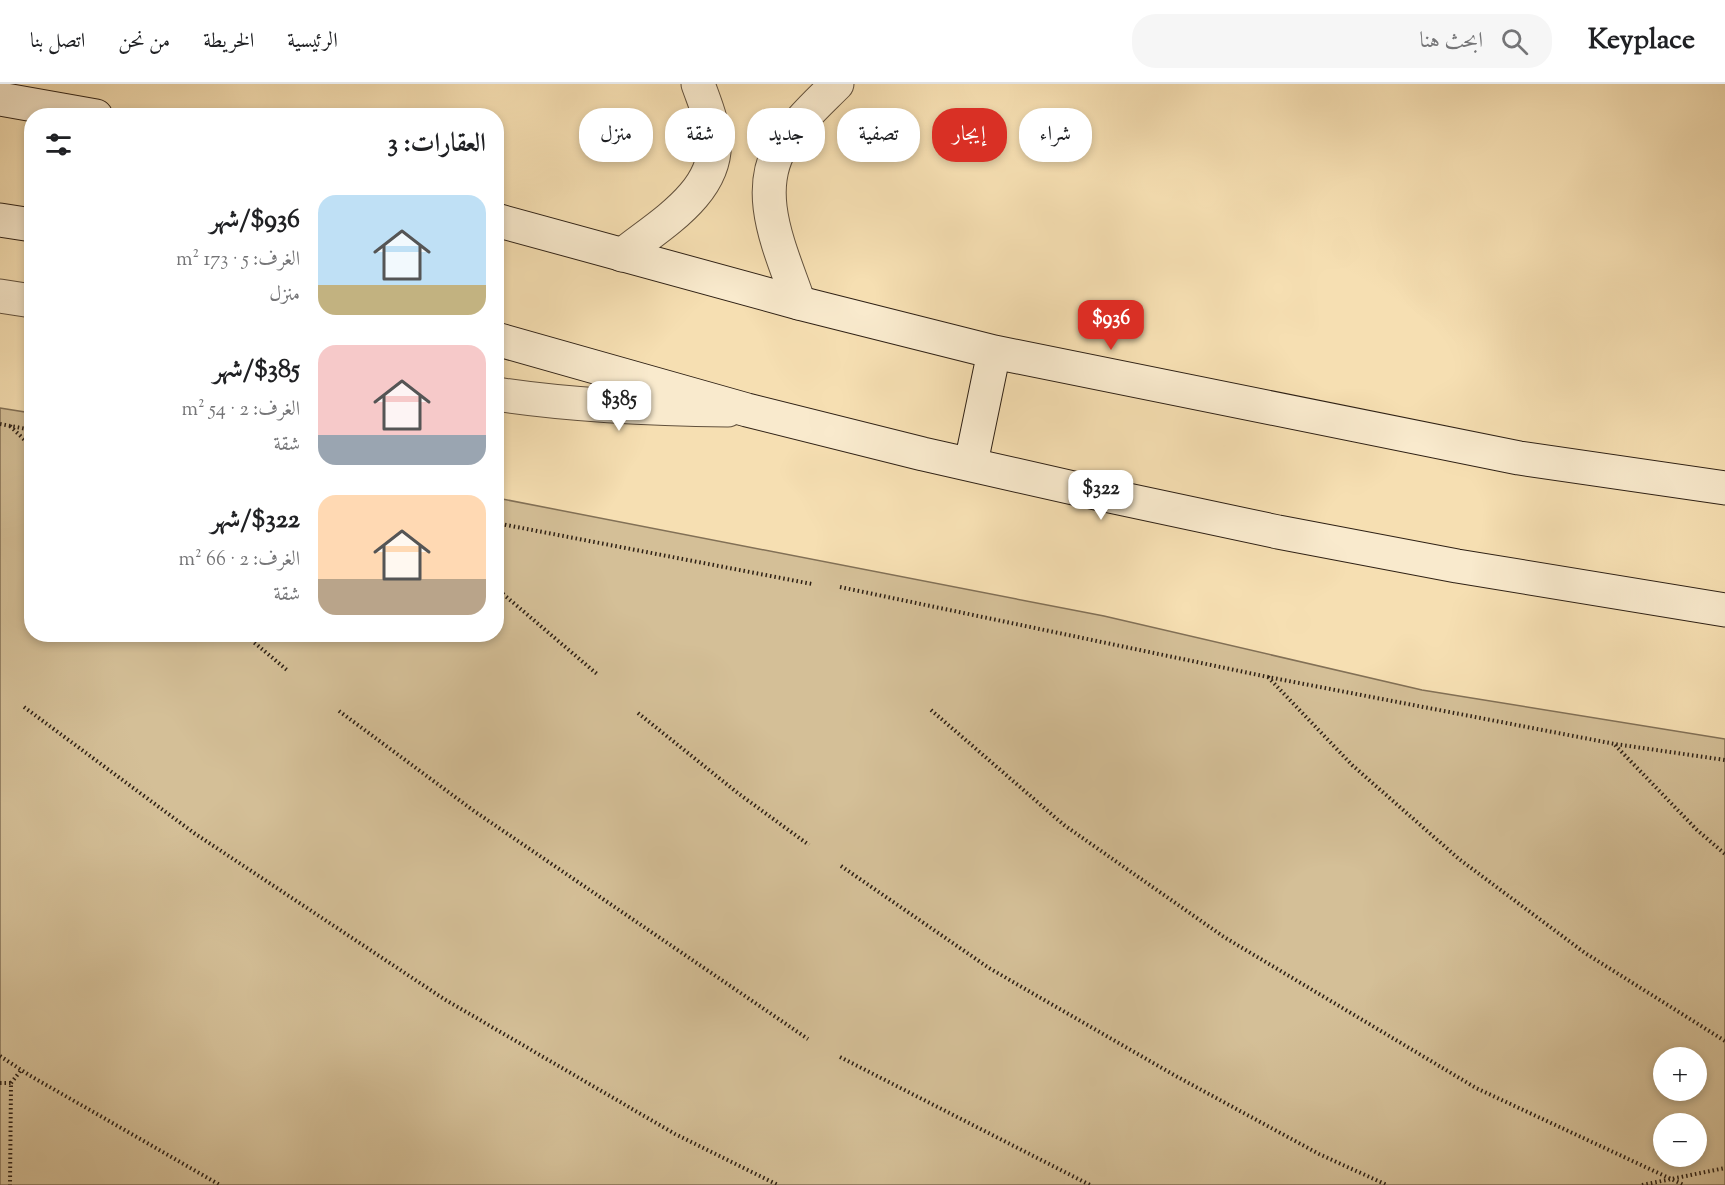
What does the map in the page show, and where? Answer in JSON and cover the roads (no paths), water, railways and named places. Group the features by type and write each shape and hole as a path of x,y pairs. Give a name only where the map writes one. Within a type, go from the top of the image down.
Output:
{"main road":[{"path":"622,255 683,206 705,182 711,167 714,136 698,84"},
{"path":"799,303 769,208 768,191 771,173 784,141 837,84"},
{"path":"0,99 51,108"},
{"path":"0,220 24,224"},
{"path":"504,222 799,303 994,352 1519,458 1725,488"},
{"path":"0,296 24,300"},
{"path":"504,341 747,410 923,454 971,463 1100,494 1278,532 1456,566 1725,610"},
{"path":"971,463 994,352"},
{"path":"504,395 592,405 747,410"}]}
